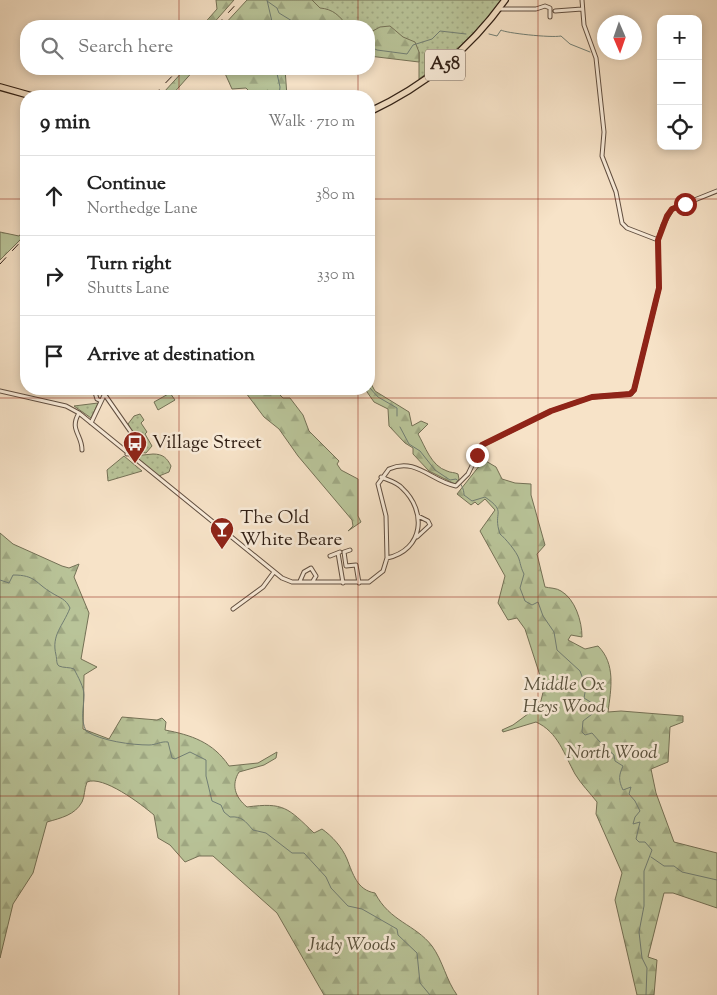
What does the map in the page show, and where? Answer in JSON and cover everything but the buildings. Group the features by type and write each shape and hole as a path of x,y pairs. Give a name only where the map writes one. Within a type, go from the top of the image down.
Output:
{"highway":[{"name":"A58","path":"375,109 410,89 444,66 473,40 505,0"},
{"path":"0,87 20,93"}],"street":[{"path":"582,0 584,25 596,58 604,132 602,156 616,192 622,223 627,228 658,240"},
{"path":"498,9 536,9 545,6 550,8 550,17"},
{"path":"556,11 582,9"},
{"path":"0,391 66,406 79,413 127,454 287,581 369,582 383,571 387,558 386,516 378,489 381,477 388,469 395,466 414,466 457,485 462,482 482,445 551,411 592,397 630,394 634,390 659,288 658,240 667,216 672,209 717,191"},
{"path":"96,395 97,399 101,400"},
{"path":"91,423 104,395"},
{"path":"106,395 135,438 127,454"},
{"path":"79,413 75,420 74,429 82,443 82,450"},
{"path":"381,477 403,489 418,516 417,538"},
{"path":"387,558 409,548 430,525 428,521 418,516"},
{"path":"350,550 344,552 346,566 356,565 359,583"},
{"path":"330,556 339,552 343,583"},
{"path":"300,582 304,572 311,568 316,576 313,581"},
{"path":"232,609 263,587 274,572"}],"green space":[{"path":"216,0 234,0 216,20 207,20 217,9"},
{"path":"247,0 312,0 320,8 329,10 343,20 229,20"},
{"path":"282,0 501,0 483,23 463,43 419,79 419,52 375,48 375,20 308,20"},
{"path":"390,26 403,37 415,42 419,52 419,62 375,57 375,30"},
{"path":"180,75 190,75 176,90 166,90"},
{"path":"226,75 285,75 287,90 232,89"},
{"path":"0,232 20,235 20,240 0,260"},
{"path":"375,391 409,412 412,426 421,421 428,424 418,434 429,455 437,465 447,471 458,474 459,479 455,484 429,471 413,454 413,448 405,443 389,426 388,409 374,402 369,395 375,395"},
{"path":"166,395 171,395 175,400 158,410 154,402"},
{"path":"248,395 280,395 283,398 290,398 303,415 309,431 339,461 337,464 341,470 358,479 358,516 361,522 348,531 353,526 352,520 298,456 279,429 264,417"},
{"path":"98,403 91,418 74,406"},
{"path":"140,414 144,420 141,423 147,432 145,434 152,446 146,453 130,451 136,441 128,424 134,416"},
{"path":"153,454 166,459 171,466 169,472 159,476 133,456"},
{"path":"124,456 142,471 108,481 107,470"},
{"path":"484,460 496,467 502,479 515,483 531,484 531,495 545,545 537,554 545,587 561,591 570,599 577,611 582,637 571,635 568,640 585,649 598,646 604,653 608,661 611,677 608,712 621,711 683,716 683,722 670,727 668,762 651,769 656,793 674,842 717,853 717,908 673,893 664,893 648,957 657,960 654,995 637,995 615,900 622,873 596,814 597,802 577,778 564,751 544,726 536,722 503,732 502,730 513,725 540,705 544,688 525,629 517,618 508,620 498,603 505,576 480,531 495,510 485,499 478,505 475,502 471,505 457,494"},
{"name":"Judy Woods","path":"0,533 13,544 62,566 69,568 79,564 74,577 89,613 81,659 97,667 84,675 83,729 109,739 122,717 157,720 162,718 166,722 165,730 184,734 209,745 229,766 258,763 277,752 276,758 264,765 239,772 235,782 237,795 247,807 278,806 291,812 314,833 322,829 329,835 342,850 360,885 364,889 375,893 381,903 395,917 418,933 432,946 457,995 324,995 277,913 213,856 199,856 185,862 170,845 158,838 154,815 112,786 94,781 87,782 83,800 76,810 47,822 33,873 13,904 0,958"}],"waterway":[{"path":"267,0 272,20"},
{"path":"267,1 277,8 279,13 290,20"},
{"path":"489,34 497,36 501,30 529,35 561,36 570,44 590,52"},
{"path":"375,49 407,54 413,45 432,39 440,31 466,34"},
{"path":"277,75 280,90"},
{"path":"375,394 397,408 397,416"},
{"path":"400,427 409,444 420,451 435,470 450,480 456,479 461,484 464,495 472,501 485,497 496,506 500,534 516,553 524,574 520,588 525,601 532,605 538,602 543,616 554,632 557,650 580,671 586,687 584,698 600,708 583,721 582,732 585,735 592,733 614,755 615,761 623,766 620,778 621,786 623,790 631,787 629,794 640,811 635,817 633,824 640,822 636,839 639,842 645,842 652,850 644,871 644,906 639,932 642,958 647,968 646,995"},
{"path":"0,580 9,583 13,575 26,576 62,599 70,608 56,636 55,648 58,665 74,669 82,685 84,692 83,718 86,731 108,740 126,743 149,745 168,742 172,758 175,759 190,752 206,760 206,776 212,801 221,805 224,812 230,817 240,818 253,830 266,833 292,853 304,853 326,877 331,888 348,906 362,909 397,929 398,935 417,953 420,983 430,995"},
{"path":"651,857 664,866 674,866 682,872 717,880"}],"railway":[{"path":"222,20 240,0"},
{"path":"159,90 173,75"},
{"path":"0,264 20,242"}],"place":[{"name":"Village Street","path":"135,464"},
{"name":"The Old White Beare","path":"222,550"}],"route":[{"path":"477,455 482,445 551,411 592,397 630,394 634,390 659,288 658,240 667,216 672,209 685,204"}],"park label":[{"name":"Middle Ox Heys Wood","path":"564,696"},
{"name":"North Wood","path":"612,753"}]}
